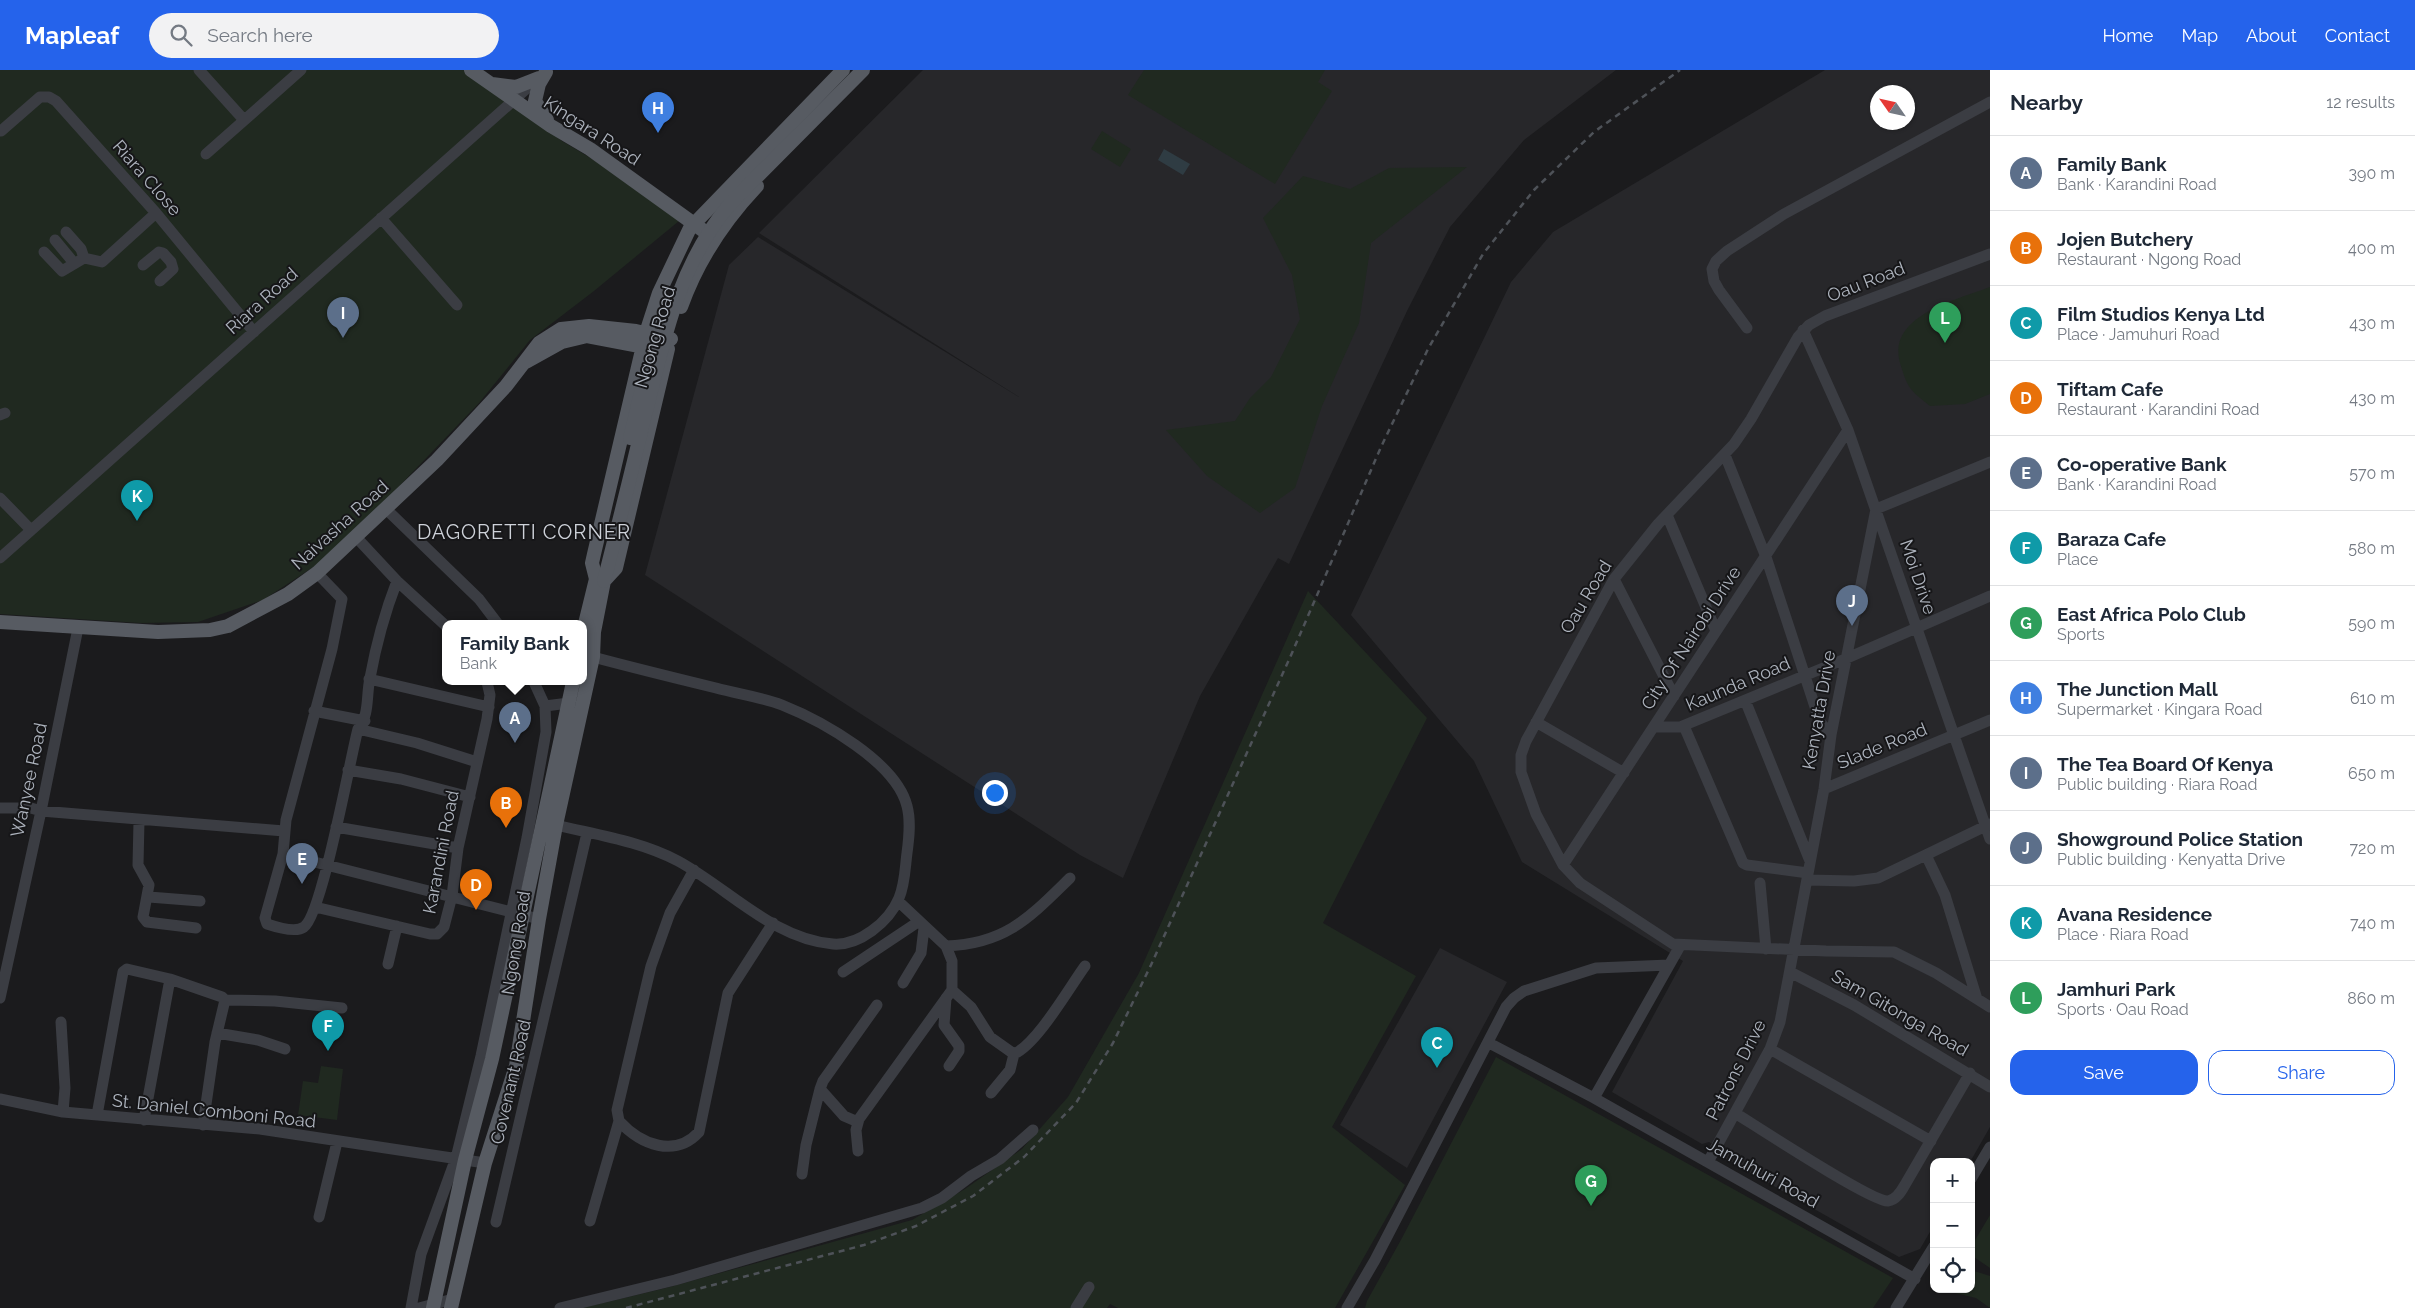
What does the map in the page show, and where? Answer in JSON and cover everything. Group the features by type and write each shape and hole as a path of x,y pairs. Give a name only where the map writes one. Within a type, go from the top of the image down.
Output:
{"main road":[{"name":"Kingara Road","path":"471,70 551,126 590,149 715,239"},
{"name":"Ngong Road","path":"644,340 659,293 693,223 843,70"},
{"name":"Ngong Road","path":"452,1304 485,1163 516,1066 538,919 556,825 593,658 600,580 654,340 665,300 683,258 707,219 722,201 851,70"},
{"name":"Ngong Road","path":"587,620 600,580 684,276 712,225 749,184 865,70"},
{"name":"Ngong Road","path":"668,338 682,303 715,239 745,199 865,75 865,70"},
{"path":"489,83 510,88 544,73"},
{"path":"544,73 535,101 551,126"},
{"name":"Naivasha Road","path":"0,622 158,632 223,628 288,594 317,573 386,509 473,423 539,343 561,329 589,326 644,340"},
{"path":"644,340 668,338"},
{"path":"644,340 664,352"},
{"path":"636,487 612,482 644,340"},
{"name":"Ngong Road","path":"600,580 616,568 636,487 664,352"},
{"name":"Ngong Road","path":"600,580 592,563 612,482"},
{"name":"Ngong Road","path":"434,1306 461,1159 492,1059 517,914 572,685"}],"street":[{"path":"199,70 244,120"},
{"path":"206,154 301,70"},
{"name":"Riara Road","path":"0,558 544,73"},
{"name":"Riara Close","path":"1,131 40,97 52,99 156,213 254,332"},
{"path":"1747,328 1714,281 1712,269 1720,256 1784,214 1990,102"},
{"path":"44,252 60,271 64,271 79,261 102,262 156,213"},
{"path":"381,218 457,305"},
{"path":"66,232 81,249 79,261"},
{"path":"55,240 79,261"},
{"path":"171,262 187,250"},
{"path":"143,265 161,252 171,262 171,271 160,280"},
{"name":"Oau Road","path":"1793,950 1680,946 1663,938 1587,888 1574,878 1563,865 1536,814 1521,772 1523,748 1614,579 1667,516 1725,455 1751,419 1803,330 1825,316 1990,254"},
{"name":"Moi Drive","path":"1803,330 1848,430 1917,626 1953,737 1988,825 1990,839"},
{"name":"City Of Nairobi Drive","path":"1563,865 1848,430"},
{"path":"1725,455 1766,557 1820,722 1831,735"},
{"path":"1876,509 1990,462"},
{"path":"0,498 31,530"},
{"path":"386,509 479,599 495,620"},
{"name":"Kenyatta Drive","path":"1793,950 1824,789 1831,735 1845,659 1876,509"},
{"path":"1667,516 1716,631"},
{"path":"356,537 397,581 442,622"},
{"path":"317,573 342,599 332,650 314,711 284,831 283,854 265,922 272,926 301,929 309,923 315,907 328,866 348,770 361,725 369,679 390,597 397,581"},
{"path":"1614,579 1674,696"},
{"name":"Kaunda Road","path":"1654,728 1678,728 1684,726 1990,596"},
{"name":"Wanyee Road","path":"0,998 5,943 41,811 78,628"},
{"path":"556,825 652,849 694,870 773,923 803,938 844,944 866,934 882,922 898,901 904,883 908,839 907,807 894,780 871,756 848,740 782,705 593,658"},
{"path":"369,679 489,707"},
{"name":"Karandini Road","path":"315,907 430,934 437,934 444,927 452,896 458,848 489,707 487,685"},
{"path":"517,914 527,838 545,730 545,706 535,685"},
{"path":"1745,700 1810,861"},
{"path":"545,706 569,703"},
{"path":"314,711 477,762"},
{"name":"Slade Road","path":"1824,789 1990,720"},
{"path":"1536,722 1624,773"},
{"path":"1684,726 1743,863 1747,865 1807,876 1854,881 1878,878 1988,825"},
{"path":"545,730 562,731"},
{"path":"348,770 396,778 470,797"},
{"path":"0,808 31,808 41,811 139,820 222,824 284,831"},
{"path":"139,820 138,865 149,882 148,897 143,914 147,922 196,928"},
{"path":"336,827 458,848"},
{"name":"Covenant Road","path":"496,1222 587,833"},
{"path":"283,854 538,919"},
{"path":"1926,855 1945,895 1977,999"},
{"path":"590,1221 619,1121 617,1110 651,966 670,913 694,870"},
{"path":"946,946 976,944 1006,933 1043,904 1070,878"},
{"path":"1760,883 1766,949"},
{"path":"148,897 200,901"},
{"path":"898,901 921,925 946,946 952,961 944,1026 959,1046 959,1051 949,1066"},
{"path":"619,1121 633,1134 654,1146 673,1147 684,1144 699,1132 728,993 773,923"},
{"path":"843,972 921,925"},
{"path":"903,983 921,953 921,925"},
{"path":"388,964 397,926"},
{"path":"1594,1098 1680,946"},
{"path":"1793,950 1890,951 1907,958 1990,1007"},
{"name":"Patrons Drive","path":"1708,1162 1770,1049 1780,1022 1793,950"},
{"path":"1347,1308 1375,1260 1506,1007 1514,998 1524,990 1596,968 1669,965"},
{"path":"991,1093 1010,1070 1014,1054 1022,1050 1036,1035 1085,966"},
{"path":"96,1115 123,972 126,969 170,979 225,1000 275,1001 342,1008"},
{"name":"Sam Gitonga Road","path":"1790,972 1854,1005 1970,1073 1990,1087"},
{"path":"144,1120 170,979"},
{"path":"949,994 970,1007 990,1037 1014,1054"},
{"path":"858,1151 858,1122 949,994"},
{"path":"203,1125 217,1033 225,1000"},
{"path":"802,1174 806,1145 823,1081 877,1005"},
{"path":"61,1022 65,1088 63,1112"},
{"path":"217,1033 258,1040 285,1049"},
{"name":"Jamuhuri Road","path":"1489,1042 1594,1098 1915,1279"},
{"path":"1770,1049 1932,1141"},
{"path":"1735,1113 1845,1181 1884,1201 1893,1199 1898,1195 1932,1141 1970,1073"},
{"path":"820,1089 844,1116 858,1122"},
{"name":"St. Daniel Comboni Road","path":"0,1099 63,1112 260,1129 485,1163"},
{"path":"560,1308 675,1280 922,1208 942,1198 971,1176 1000,1159 1033,1130"},
{"path":"319,1217 337,1142"},
{"path":"1975,1172 1990,1147"},
{"path":"411,1308 421,1254 461,1159"},
{"path":"1896,1308 1933,1248"},
{"path":"1076,1308 1089,1287"},
{"path":"419,1308 452,1304"}],"shaded area":[{"path":"0,70 466,70 562,141 614,172 679,221 594,291 530,340 479,403 382,504 321,562 263,600 198,622 141,623 0,614"},
{"path":"923,70 1616,70 1524,140 1450,227 1407,311 1289,564 1278,558 1200,696 1123,878 1080,855 645,575 729,265 758,237 1019,397 759,233"},
{"path":"1144,70 1325,70 1318,82 1332,91 1275,184 1128,95"},
{"path":"1825,70 1990,70 1990,1127 1972,1158 1930,1158 1930,1232 1920,1249 1899,1257 1726,1159 1723,1149 1709,1142 1702,1144 1612,1092 1683,961 1522,862 1474,761 1351,615 1511,282 1553,232"},
{"path":"1102,131 1131,149 1120,167 1091,149"},
{"path":"1164,149 1190,164 1183,175 1158,160"},
{"path":"1467,167 1371,243 1359,323 1322,406 1295,488 1260,513 1207,476 1166,430 1235,421 1250,398 1271,377 1300,319 1292,275 1263,218 1303,176 1350,189 1389,168"},
{"path":"1990,287 1990,394 1965,404 1930,406 1907,384 1900,363 1899,346 1904,333 1914,321 1928,312"},
{"path":"1308,591 1427,718 1323,923 1416,976 1332,1127 1405,1185 1335,1308 1118,1308 1110,1304 1107,1308 582,1308 666,1288 912,1220 965,1189 1022,1149 1068,1097 1139,973"},
{"path":"1440,948 1507,982 1407,1168 1340,1125"},
{"path":"1496,1057 1893,1278 1873,1308 1365,1308"},
{"path":"321,1066 343,1069 337,1120 298,1115 303,1081 318,1083"},
{"path":"1990,1215 1990,1268 1975,1258 1975,1240"},
{"path":"1975,1271 1990,1276 1990,1308 1976,1298 1955,1293 1975,1293"}],"railway":[{"path":"626,1308 864,1245 916,1226 973,1196 1024,1157 1076,1103 1113,1043 1151,965 1292,653 1381,447 1428,349 1483,254 1534,190 1594,132 1680,70"}],"place":[{"name":"The Junction Mall","path":"658,133"},
{"name":"The Tea Board Of Kenya","path":"343,338"},
{"name":"Jamhuri Park","path":"1945,343"},
{"name":"Avana Residence","path":"137,521"},
{"name":"Showground Police Station","path":"1852,626"},
{"name":"Family Bank","path":"515,743"},
{"name":"Jojen Butchery","path":"506,828"},
{"name":"Co-operative Bank","path":"302,884"},
{"name":"Tiftam Cafe","path":"476,910"},
{"name":"Baraza Cafe","path":"328,1051"},
{"name":"Film Studios Kenya Ltd","path":"1437,1068"},
{"name":"East Africa Polo Club","path":"1591,1206"}],"district":[{"name":"DAGORETTI CORNER","path":"524,532"}]}
